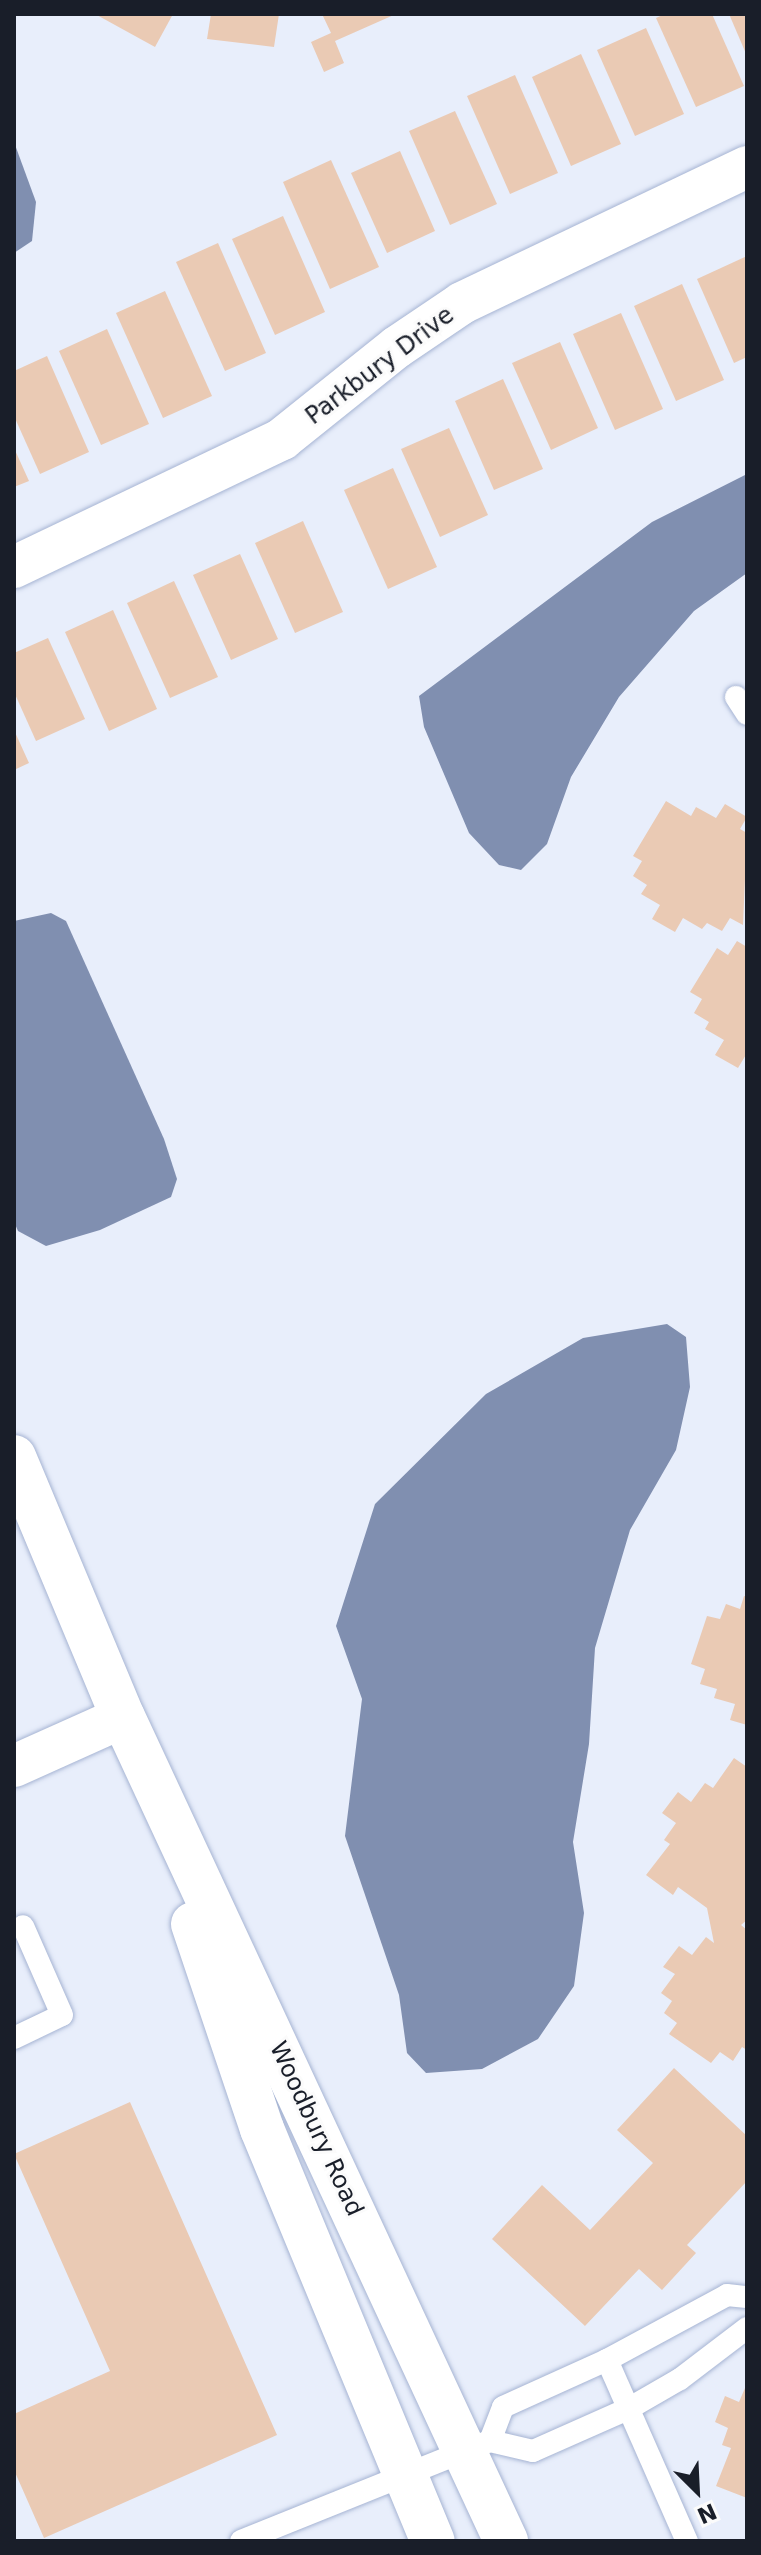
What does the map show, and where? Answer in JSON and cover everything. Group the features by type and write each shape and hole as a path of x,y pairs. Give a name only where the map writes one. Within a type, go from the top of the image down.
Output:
{"street":[{"name":"Parkbury Drive","path":"14,567 282,439 397,347 462,303 747,167"},
{"name":"Woodbury Road","path":"14,1457 123,1717 478,2447 506,2541"},
{"name":"Woodbury Road","path":"123,1717 262,2129 433,2541"},
{"path":"14,1766 123,1717"}],"lane":[{"path":"14,2038 62,2015 23,1926"},
{"path":"478,2447 503,2407 607,2360 727,2295 747,2297"},
{"path":"241,2541 478,2447 533,2451 628,2409 680,2379 747,2328"},
{"path":"607,2360 687,2541"}],"water":[{"path":"14,142 36,202 32,241 14,253"},
{"path":"747,474 747,573 694,611 619,697 571,777 547,844 521,870 499,865 469,833 424,727 419,696 652,522"},
{"path":"51,913 66,921 164,1139 177,1179 171,1197 100,1230 46,1246 18,1231 14,1222 14,921"},
{"path":"667,1324 686,1337 690,1387 676,1450 630,1530 595,1648 589,1744 573,1842 584,1913 574,1986 538,2039 482,2069 426,2073 407,2053 399,1995 345,1836 362,1699 336,1626 375,1504 486,1394 583,1338"}],"building":[{"path":"95,14 173,14 155,47"},
{"path":"211,14 279,14 274,47 207,39"},
{"path":"322,14 396,14 335,41 344,63 324,72 311,42 331,33"},
{"path":"665,14 712,14 744,86 696,107 656,18"},
{"path":"729,14 747,14 747,56"},
{"path":"646,28 684,114 635,136 597,50"},
{"path":"581,54 621,144 571,166 532,77"},
{"path":"515,75 558,173 510,194 467,96"},
{"path":"455,111 497,204 450,225 409,131"},
{"path":"400,151 435,231 387,253 351,173"},
{"path":"331,160 379,267 330,289 283,182"},
{"path":"283,216 325,312 275,335 232,239"},
{"path":"218,243 266,353 225,371 176,262"},
{"path":"747,256 747,357 734,363 697,279"},
{"path":"682,284 724,380 676,401 634,306"},
{"path":"165,291 212,396 163,418 116,313"},
{"path":"621,313 663,409 615,430 573,334"},
{"path":"107,329 149,424 101,445 59,351"},
{"path":"560,342 598,428 551,450 512,363"},
{"path":"47,356 89,452 40,474 14,416 14,371"},
{"path":"503,379 543,469 494,490 455,401"},
{"path":"449,428 488,515 440,537 401,449"},
{"path":"14,448 29,481 14,487"},
{"path":"393,468 437,567 388,589 344,490"},
{"path":"303,521 343,612 295,633 255,543"},
{"path":"240,554 278,639 231,660 193,575"},
{"path":"174,581 218,677 170,698 127,603"},
{"path":"113,610 157,709 109,731 65,632"},
{"path":"48,638 85,719 36,741 14,692 14,653"},
{"path":"14,730 29,763 14,770"},
{"path":"666,801 691,816 696,807 716,818 725,804 747,817 740,829 747,833 743,925 730,918 722,931 707,923 702,929 683,918 675,932 652,919 660,905 641,894 647,885 633,876 642,861 633,856"},
{"path":"737,941 747,947 747,1053 738,1068 715,1055 724,1040 705,1029 709,1022 694,1013 702,999 690,992 717,948 728,955"},
{"path":"744,1596 747,1597 747,1725 730,1720 735,1704 714,1698 717,1689 700,1684 705,1669 691,1664 707,1616 720,1619 726,1604 740,1609"},
{"path":"734,1758 747,1767 747,1920 741,1925 747,1930 747,2050 742,2047 733,2061 720,2052 711,2063 669,2034 677,2023 664,2013 672,2001 661,1993 675,1974 663,1967 679,1946 692,1955 706,1937 714,1943 707,1908 678,1887 673,1895 646,1875 670,1844 664,1840 676,1823 662,1813 678,1792 691,1802 705,1783 713,1788"},
{"path":"674,2068 747,2136 747,2181 687,2245 696,2253 662,2290 639,2269 585,2326 492,2239 542,2185 590,2230 653,2163 617,2130"},
{"path":"130,2102 277,2435 44,2538 14,2470 14,2414 110,2371 14,2154"},
{"path":"745,2388 747,2498 716,2486 731,2448 722,2445 728,2428 715,2422 725,2396 739,2402"}]}
